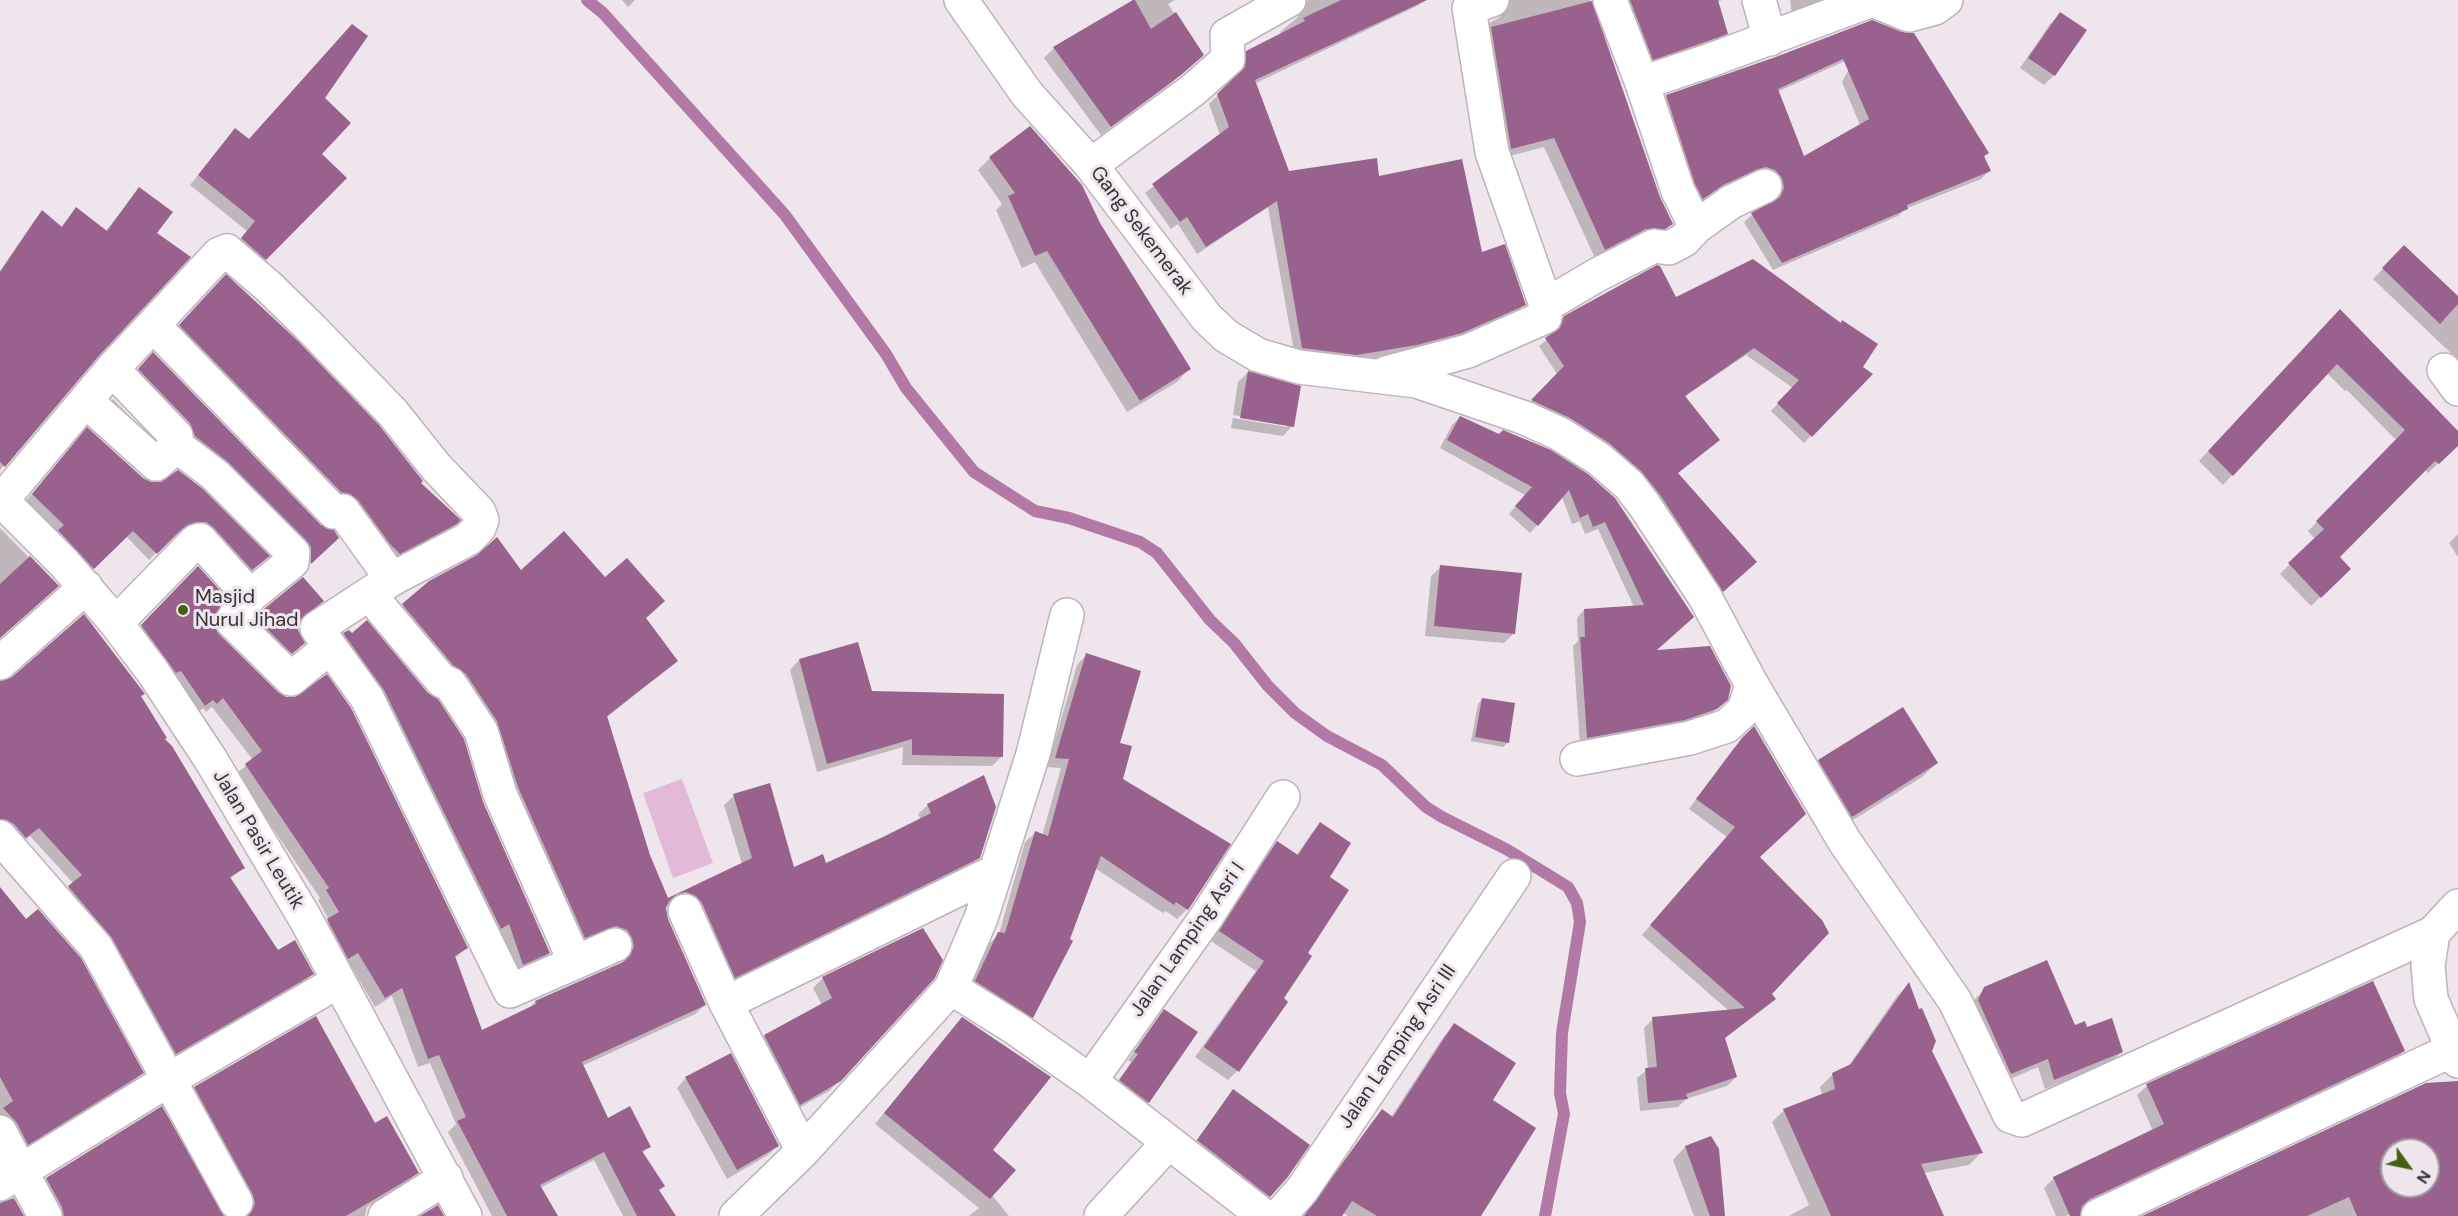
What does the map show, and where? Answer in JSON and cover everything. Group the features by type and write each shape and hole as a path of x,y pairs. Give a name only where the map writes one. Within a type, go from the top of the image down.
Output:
{"street":[{"name":"Gang Sekemerak","path":"961,0 1027,94 1091,165 1207,318 1226,336 1258,355 1299,367 1416,381 1525,418 1560,434 1599,459 1629,486 1646,506 1705,597 1752,685 1845,842 1955,1001 2010,1116 2022,1119 2433,933"},
{"path":"1091,165 1193,90 1228,59 1227,35 1289,0"},
{"path":"1376,376 1468,351 1545,317 1546,305 1492,152 1484,106 1469,8 1492,0"},
{"path":"1610,0 1642,82 1678,191 1696,227"},
{"path":"1759,0 1770,39"},
{"path":"1642,82 1770,39 1872,0 1909,15 1935,8 1946,0"},
{"path":"1546,305 1597,275 1654,246 1669,248 1684,240 1696,227 1731,202 1765,186"},
{"path":"1,500 112,369 219,254 227,251 269,287 393,413 435,467 479,512 482,520 468,539 380,586 317,628 367,698 510,991 615,945"},
{"path":"154,326 334,512 344,511 380,586 442,681 450,684 481,731 500,794 575,962"},
{"path":"112,369 176,436 177,446 215,475 293,553 292,562 250,596 232,621 291,679 330,647"},
{"path":"86,401 156,464 177,446"},
{"name":"Jalan Pasir Leutik","path":"1,500 86,587 116,623 153,672 211,760 263,845 339,981 465,1216"},
{"path":"116,623 196,541 200,540 250,596"},
{"path":"0,663 86,587"},
{"path":"736,1216 803,1151 951,987 981,918 1033,754 1067,615"},
{"path":"1577,759 1690,738 1727,726 1744,710 1752,685"},
{"name":"Jalan Lamping Asri I","path":"1090,1081 1205,919 1283,797"},
{"path":"0,837 96,947 236,1202"},
{"path":"726,1003 996,872"},
{"name":"Jalan Lamping Asri III","path":"1280,1216 1302,1190 1514,876"},
{"path":"2098,1216 2455,1055 2431,999 2428,966 2433,933 2458,906"},
{"path":"685,911 726,1003 803,1151"},
{"path":"10,1177 170,1079 339,981"},
{"path":"951,987 1015,1028 1090,1081 1264,1216"},
{"path":"0,1132 10,1177 45,1216"},
{"path":"1101,1216 1168,1143"},
{"path":"385,1216 446,1178"}],"shaded area":[{"path":"682,779 713,863 673,878 643,793"}],"building":[{"path":"1133,0 1151,29 1176,12 1204,55 1111,127 1053,47"},
{"path":"1341,0 1427,0 1255,80 1289,171 1377,158 1379,176 1462,159 1482,252 1505,244 1526,305 1462,333 1417,345 1357,355 1302,348 1277,201 1206,247 1187,217 1180,222 1152,184 1229,127 1217,94 1245,67 1246,51 1305,21 1303,18"},
{"path":"1630,0 1718,0 1728,34 1653,60"},
{"path":"1592,1 1660,197 1673,224 1665,229 1646,229 1605,250 1554,138 1511,149 1491,27"},
{"path":"2060,12 2087,30 2055,76 2028,58"},
{"path":"1872,20 1902,32 1914,33 1989,153 1984,156 1991,171 1907,205 1908,209 1782,263 1751,213 1780,197 1784,188 1782,178 1775,170 1766,167 1758,169 1723,185 1703,199 1695,184 1666,95 1776,57","holes":["1843,59 1869,119 1804,156 1778,89"]},
{"path":"352,24 368,36 325,98 351,123 322,154 347,178 266,260 241,238 255,221 198,175 235,128 249,139"},
{"path":"1030,126 1082,185 1100,223 1191,369 1140,401 1047,251 1035,256 1008,196 1015,193 989,157"},
{"path":"139,187 173,212 157,233 191,257 98,357 5,467 0,462 0,272 42,210 62,227 76,207 107,231"},
{"path":"2404,245 2458,296 2458,304 2440,324 2382,268"},
{"path":"1753,259 1841,323 1842,320 1878,344 1863,367 1873,374 1812,437 1777,403 1799,380 1754,348 1685,396 1720,440 1678,473 1757,562 1723,592 1661,496 1641,471 1609,443 1570,418 1531,400 1564,366 1545,338 1560,328 1564,316 1657,265 1660,266 1676,297"},
{"path":"226,274 298,341 379,425 423,481 421,483 461,520 457,524 400,554 358,500 350,494 341,492 179,325"},
{"path":"2340,309 2458,431 2458,446 2439,464 2435,461 2340,557 2351,569 2321,598 2288,563 2324,529 2316,521 2405,430 2337,364 2233,476 2208,451"},
{"path":"153,352 321,525 334,530 339,538 311,564 311,547 306,540 228,462 195,436 190,423 138,369"},
{"path":"1248,371 1301,386 1294,427 1240,418"},
{"path":"1460,416 1499,434 1503,430 1551,450 1588,474 1615,498 1694,617 1657,650 1710,646 1731,686 1728,700 1717,709 1685,720 1587,738 1580,637 1585,637 1584,609 1644,605 1605,522 1593,527 1588,514 1580,518 1569,490 1538,526 1515,506 1532,487 1447,440"},
{"path":"87,427 143,478 151,482 161,482 178,470 203,489 270,556 252,570 214,528 206,522 196,522 183,528 157,554 133,531 94,569 58,530 64,525 32,494"},
{"path":"564,531 605,577 627,558 665,601 646,618 678,661 607,716 650,855 668,898 752,858 733,794 770,783 794,867 823,854 826,863 883,837 931,813 927,804 984,775 996,807 980,858 735,978 702,903 696,896 686,892 670,900 666,908 668,919 706,1005 582,1062 608,1118 630,1106 651,1147 642,1151 665,1186 659,1190 676,1216 637,1216 604,1152 540,1185 558,1216 507,1216 457,1121 466,1117 439,1055 428,1059 402,988 385,998 358,953 348,959 327,919 339,912 326,890 329,888 245,764 262,751 223,698 217,704 213,700 205,706 181,671 176,673 141,625 198,566 226,597 214,618 214,626 219,634 278,692 286,697 295,697 327,674 351,708 468,948 455,956 482,1030 536,1004 535,1001 623,962 630,956 634,946 627,930 616,926 585,938 518,787 497,721 466,674 453,665 402,604 429,581 477,555 497,537 521,570"},
{"path":"30,556 59,586 0,638 0,584"},
{"path":"1440,565 1522,573 1515,634 1434,626"},
{"path":"303,577 324,601 301,619 298,630 305,643 292,654 257,619 264,609"},
{"path":"84,614 145,694 141,696 167,738 165,739 172,746 245,868 230,877 278,950 295,940 314,974 176,1054 112,938 68,886 82,875 39,828 26,838 14,824 0,819 0,681 12,677"},
{"path":"367,620 428,693 438,699 464,739 483,802 550,953 523,965 509,924 501,929 384,690 343,633 349,630 352,633"},
{"path":"858,642 872,691 1004,694 1003,757 912,755 912,739 827,764 799,659"},
{"path":"1086,653 1141,671 1120,743 1132,746 1123,779 1231,844 1188,910 1176,902 1174,905 1101,856 1070,939 1073,941 1033,1018 975,981 998,932 1005,933 1035,831 1048,836 1069,759 1055,758"},
{"path":"1482,698 1515,703 1509,743 1475,737"},
{"path":"1903,707 1938,763 1852,817 1818,760"},
{"path":"1754,726 1806,814 1760,857 1822,920 1829,933 1772,994 1776,999 1725,1038 1737,1077 1686,1094 1688,1099 1648,1103 1645,1068 1657,1067 1652,1017 1745,1008 1650,925 1735,827 1696,799 1742,738"},
{"path":"1320,822 1351,843 1330,877 1349,890 1308,953 1312,956 1284,998 1288,1002 1239,1072 1204,1047 1264,961 1219,931 1277,841 1298,855"},
{"path":"0,887 26,919 38,909 81,958 144,1073 28,1145 17,1123 3,1108 13,1101 0,1077"},
{"path":"923,928 943,960 935,978 841,1081 800,1105 764,1035 832,998 822,977"},
{"path":"2047,960 2075,1025 2085,1021 2087,1027 2112,1018 2123,1052 2054,1080 2048,1059 2011,1074 1978,1000 1984,987"},
{"path":"2373,981 2405,1051 2090,1199 2082,1206 2080,1216 2070,1216 2053,1177 2164,1124 2146,1084"},
{"path":"1909,982 1919,1009 1922,1008 1936,1041 1932,1051 1983,1153 1921,1164 1944,1216 1831,1216 1783,1109 1835,1089 1832,1073 1851,1064"},
{"path":"1164,1009 1198,1032 1149,1103 1119,1080 1138,1054 1134,1052"},
{"path":"316,1016 375,1123 387,1116 419,1173 346,1216 248,1216 255,1203 252,1193 194,1087"},
{"path":"962,1017 1051,1077 993,1150 1016,1170 990,1199 884,1113"},
{"path":"1454,1023 1516,1063 1493,1100 1536,1128 1481,1216 1377,1216 1352,1201 1342,1216 1304,1216 1382,1109 1393,1117"},
{"path":"731,1053 779,1146 737,1170 685,1077"},
{"path":"2458,1081 2458,1216 2357,1216 2349,1197 2307,1216 2142,1216 2426,1083"},
{"path":"1233,1089 1310,1145 1287,1178 1270,1197 1197,1140"},
{"path":"162,1106 224,1216 64,1216 62,1207 46,1178"},
{"path":"1711,1136 1719,1149 1725,1216 1710,1216 1685,1146"},
{"path":"14,1198 24,1216 0,1216 0,1203"},
{"path":"438,1205 444,1216 420,1216"}],"waterway":[{"path":"587,0 603,13 785,215 886,354 906,388 974,472 1035,511 1069,518 1140,542 1157,553 1210,620 1234,643 1268,686 1295,713 1327,736 1382,765 1426,807 1506,849 1568,887 1577,903 1580,922 1562,1033 1560,1093 1564,1114 1545,1216"}],"place":[{"name":"Masjid Nurul Jihad","path":"183,610"}]}
